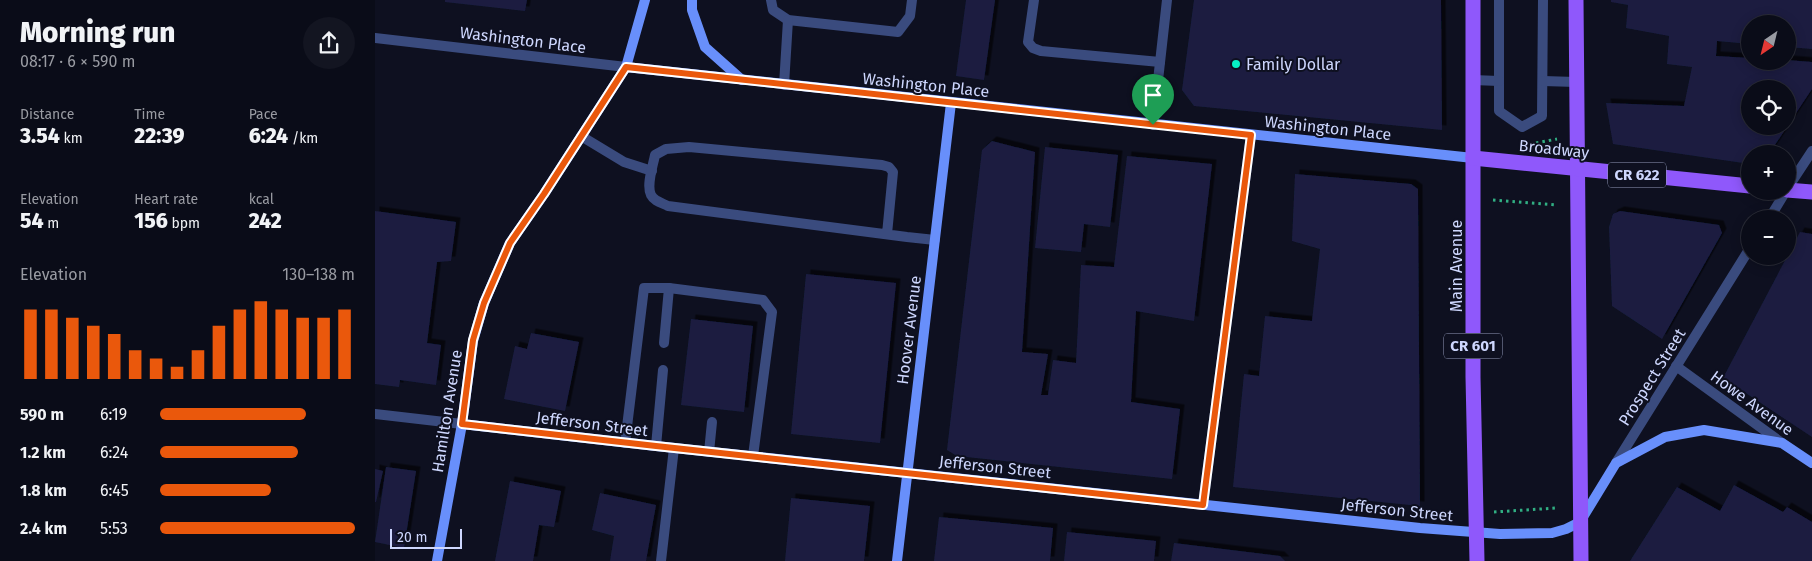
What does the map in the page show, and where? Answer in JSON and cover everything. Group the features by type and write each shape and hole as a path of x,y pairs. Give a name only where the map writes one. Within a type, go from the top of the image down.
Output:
{"main road":[{"name":"Hamilton Avenue","path":"437,561 462,424 473,340 484,303 510,243 626,67 645,0"},
{"path":"692,0 692,10 705,47 742,80"},
{"name":"Main Avenue","path":"1473,0 1473,377 1477,561"},
{"path":"1576,0 1576,169 1581,561"},
{"name":"Washington Place","path":"626,67 1473,158"},
{"name":"Hoover Avenue","path":"897,561 951,103"},
{"name":"Broadway","path":"1473,158 1741,185"},
{"path":"1796,191 1812,192"},
{"name":"Jefferson Street","path":"462,424 1477,533 1552,533 1580,522"},
{"path":"1616,463 1665,437 1705,430 1782,443"},
{"name":"Howe Avenue","path":"1782,443 1812,462"},
{"name":"Prospect Street","path":"1580,522 1616,463"}],"street":[{"path":"771,0 773,10 789,20 898,32 910,16 912,0"},
{"path":"1034,0 1028,42 1033,48 1041,51 1160,62"},
{"path":"1153,125 1167,0"},
{"path":"1499,0 1499,111 1522,128 1543,116 1543,0"},
{"path":"784,85 789,20"},
{"name":"Washington Place","path":"375,38 626,67"},
{"path":"1473,80 1499,81"},
{"path":"1543,81 1576,82"},
{"path":"1203,505 1251,135"},
{"path":"581,136 624,162 652,171"},
{"path":"887,234 893,172 889,167 689,147 666,149 655,155 650,185 651,195 667,206 887,234 935,240"},
{"path":"1796,176 1812,150"},
{"name":"Prospect Street","path":"1616,463 1741,262"},
{"path":"625,443 644,288 669,288 763,300 772,312 753,456"},
{"path":"665,343 669,288"},
{"name":"Howe Avenue","path":"1675,366 1782,443"},
{"path":"656,446 663,370"},
{"name":"Jefferson Street","path":"375,414 462,424"},
{"path":"709,452 712,422"},
{"path":"661,561 674,448"}],"path":[{"path":"1491,200 1557,204"},
{"path":"1494,512 1556,508"}],"building":[{"path":"445,0 527,0 525,11 445,2"},
{"path":"966,0 995,0 984,80 956,76"},
{"path":"1194,0 1441,0 1442,130 1194,106 1182,90"},
{"path":"1611,0 1812,0 1812,49 1796,48 1796,15 1741,15 1741,43 1717,41 1716,56 1741,57 1741,70 1796,70 1796,61 1812,62 1812,89 1796,113 1796,80 1741,80 1741,135 1782,135 1775,145 1741,145 1741,163 1613,144 1606,103 1684,106 1692,67 1667,64 1669,36 1626,28 1628,5 1611,2"},
{"path":"992,141 1035,152 1022,352 1048,354 1041,395 1048,395 1053,360 1076,363 1081,265 1114,267 1127,156 1212,164 1194,321 1136,311 1131,402 1180,409 1172,479 957,456 947,450 982,150"},
{"path":"1045,147 1118,155 1110,227 1084,224 1081,252 1035,248"},
{"path":"1295,174 1411,184 1418,189 1420,506 1233,487 1244,374 1259,376 1265,316 1312,321 1320,249 1292,241"},
{"path":"375,211 456,222 451,261 437,262 427,343 441,345 436,385 400,380 399,387 375,384"},
{"path":"1620,211 1719,225 1722,233 1662,339 1612,306 1609,227 1613,214"},
{"path":"1800,232 1812,234 1812,437 1723,378 1783,265 1796,265 1796,240"},
{"path":"806,274 896,283 880,443 791,434"},
{"path":"691,319 753,326 744,412 681,405"},
{"path":"531,333 579,342 565,411 504,399 515,346 527,349"},
{"path":"386,467 416,471 404,548 375,542"},
{"path":"375,469 383,471 376,502 375,502"},
{"path":"510,481 561,491 554,527 539,525 533,561 495,561"},
{"path":"1734,485 1783,512 1787,507 1812,522 1812,561 1630,561 1677,487 1720,511"},
{"path":"600,493 656,505 646,561 610,561 614,536 592,530"},
{"path":"791,498 870,506 864,561 785,561"},
{"path":"939,517 1053,528 1050,561 934,561"},
{"path":"1067,532 1156,541 1154,561 1064,561"},
{"path":"1174,543 1280,556 1285,561 1171,561"}],"place":[{"name":"Family Dollar","path":"1236,64"}],"route":[{"path":"626,67 1153,125 1251,135 1203,505 462,424 473,340 484,303 510,243 626,67"}]}
